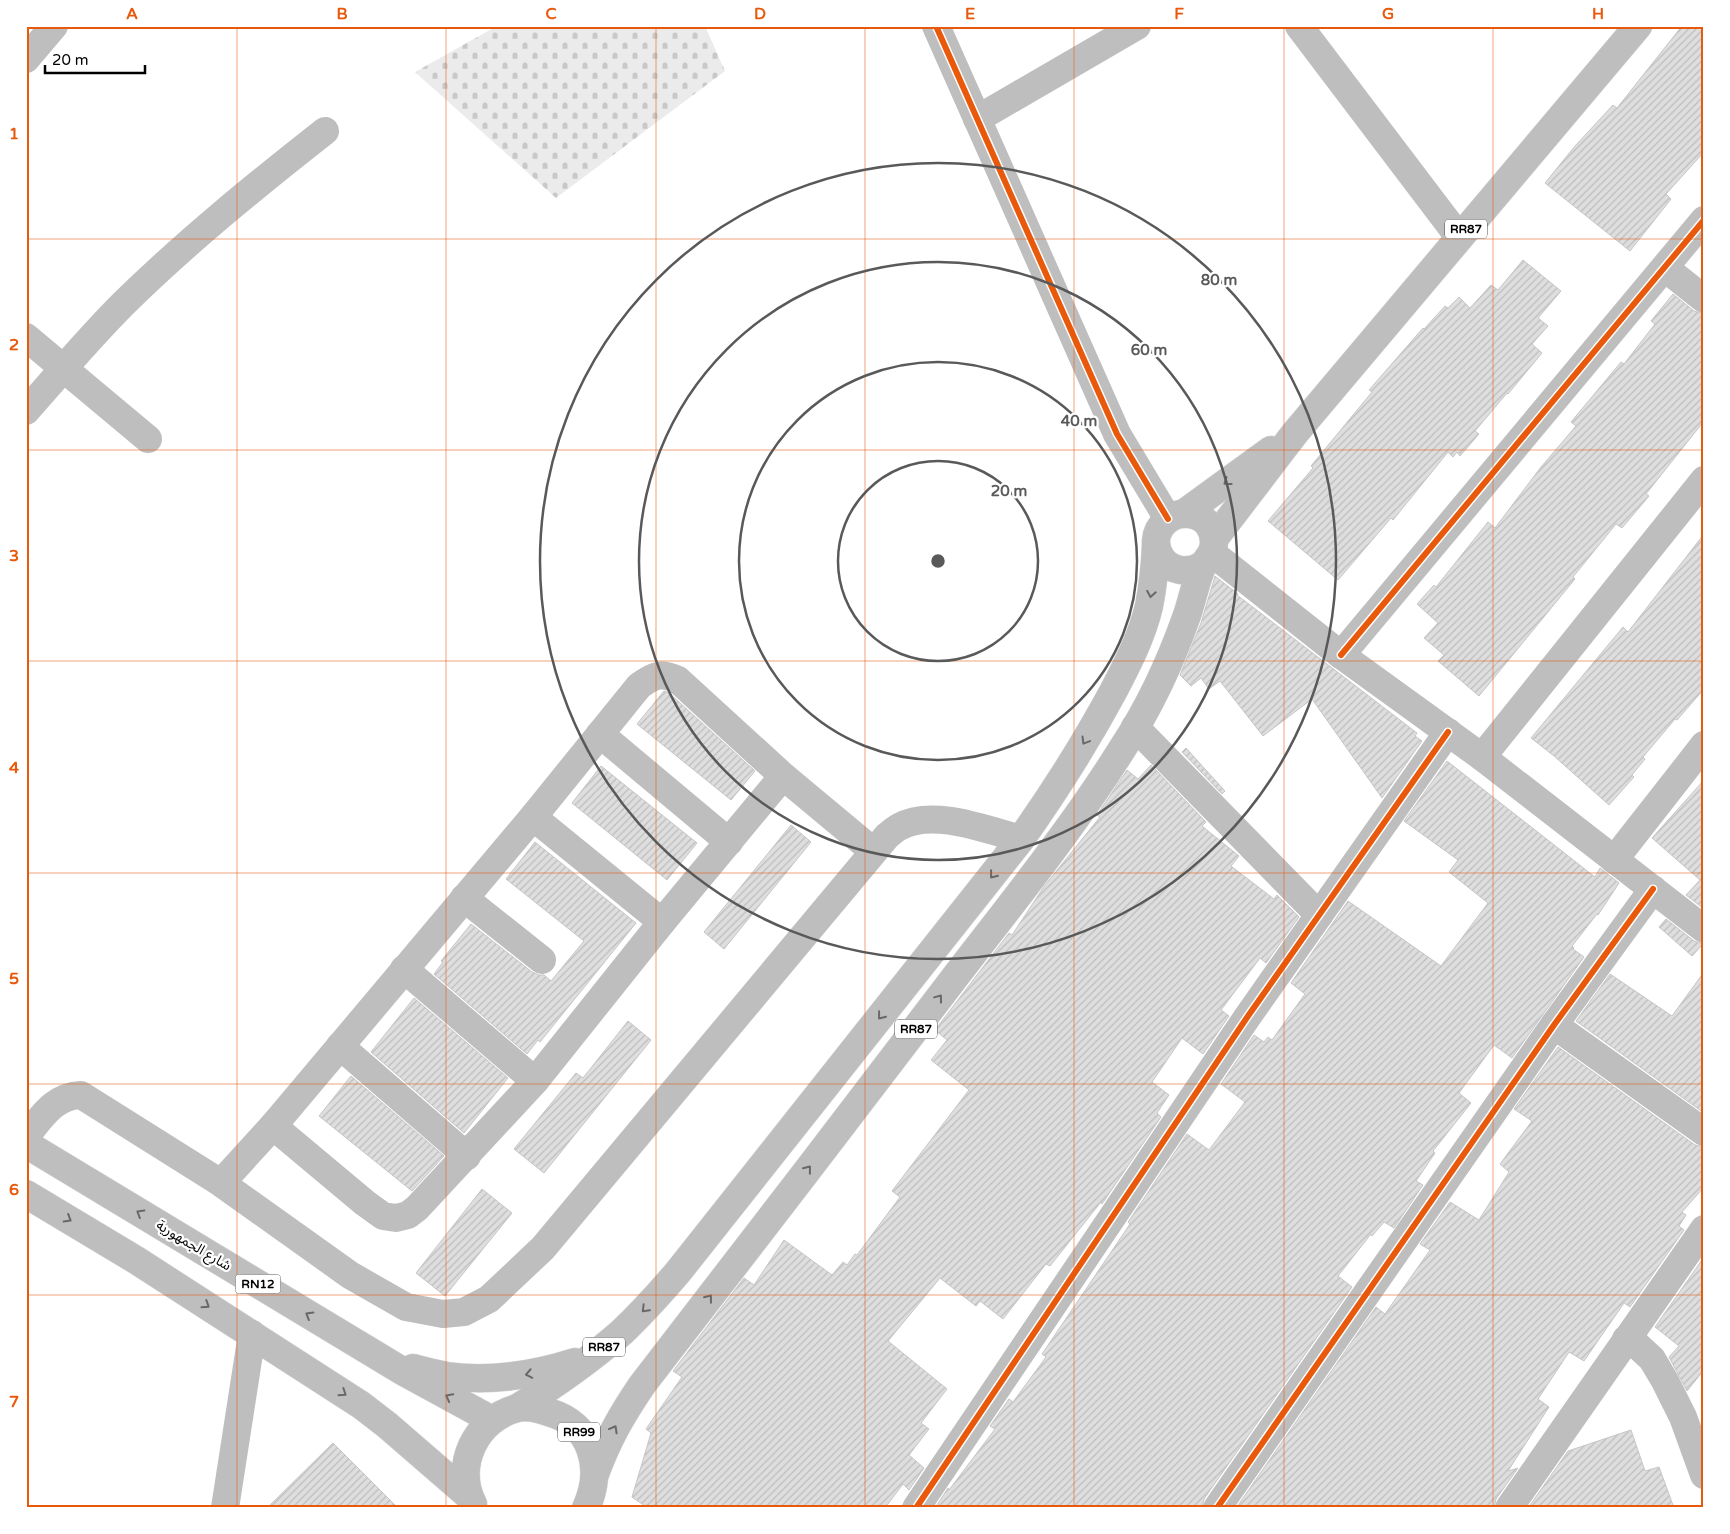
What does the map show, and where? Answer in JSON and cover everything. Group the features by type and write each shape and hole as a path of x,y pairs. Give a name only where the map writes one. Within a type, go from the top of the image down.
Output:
{"street":[{"path":"26,59 54,26"},
{"path":"936,26 1118,434 1175,516 1192,514 1207,523 1212,530 1210,553 1195,570 1178,570 1170,567 1159,554 1156,545"},
{"path":"977,119 1137,26"},
{"path":"1298,26 1459,237"},
{"name":"RR87","path":"595,1474 607,1442 623,1413 642,1385 1079,814 1126,744 1153,697 1175,648 1210,553 1295,432 1638,26"},
{"path":"26,411 121,306 166,263 256,185 324,131"},
{"path":"1341,655 1704,220"},
{"path":"1665,268 1704,299"},
{"path":"26,337 148,440"},
{"name":"RR87","path":"519,1407 557,1384 593,1357 630,1324 678,1272 1021,839 1060,783 1095,725 1127,664 1149,607 1159,531 1175,516 1295,432"},
{"path":"1482,757 1703,482"},
{"path":"1210,553 1341,655 1482,757 1704,929"},
{"path":"221,1183 273,1126 533,816 639,686 647,680 658,675 667,675 678,680 783,776 873,851"},
{"path":"1135,727 1319,915"},
{"path":"916,1508 1248,1016 1448,732"},
{"path":"600,734 729,842"},
{"path":"1614,860 1704,745"},
{"path":"273,1126 382,1216 396,1218 408,1215 418,1208 535,1081 662,922 783,776"},
{"path":"533,816 662,922"},
{"path":"26,1136 53,1105 70,1096 81,1095 221,1183 350,1275 406,1307 443,1314 464,1312 489,1299 543,1248 887,836 899,827 916,821 930,819 955,822 1021,839"},
{"path":"1217,1508 1554,1025 1653,890"},
{"path":"464,898 542,960"},
{"path":"404,969 535,1081"},
{"path":"1554,1025 1704,1132"},
{"path":"340,1046 467,1156"},
{"name":"شارع الجمهورية","path":"26,1144 404,1372 492,1420"},
{"path":"26,1194 136,1260 361,1405 472,1502"},
{"path":"1509,1508 1704,1230"},
{"path":"225,1508 252,1334"},
{"path":"1626,1339 1639,1347 1652,1359 1664,1380 1683,1417 1704,1476"},
{"path":"377,1356 411,1368 448,1376 484,1378 521,1376 593,1357"},
{"path":"472,1502 465,1475 468,1454 477,1435 492,1420 519,1407"},
{"name":"RR99","path":"519,1407 539,1409 557,1414 572,1424 585,1438 593,1455 595,1474 593,1491 586,1508"}],"green space":[{"path":"497,26 705,26 725,71 556,198 415,72"}],"building":[{"path":"1682,26 1704,26 1704,152 1666,194 1671,199 1630,251 1545,183 1575,146 1613,105 1617,108"},
{"path":"1523,260 1561,291 1538,318 1548,326 1532,344 1542,353 1475,431 1479,434 1460,456 1457,452 1453,457 1448,452 1393,520 1391,518 1338,580 1268,521 1313,468 1311,466 1372,392 1369,390 1423,328 1445,306 1448,308 1459,297 1470,308 1491,285 1498,290"},
{"path":"1673,294 1694,311 1704,314 1704,421 1646,494 1649,496 1622,528 1616,524 1573,577 1575,579 1479,696 1438,661 1444,655 1424,638 1438,623 1417,604 1434,585 1436,587 1488,522 1495,528 1541,467 1576,426 1571,422 1621,362 1624,364 1655,324 1651,321"},
{"path":"1704,534 1704,689 1677,720 1675,719 1643,757 1645,759 1632,775 1634,777 1609,805 1531,738 1623,627 1628,632"},
{"path":"1215,576 1237,595 1417,733 1415,736 1422,741 1382,798 1312,699 1263,736 1220,681 1209,689 1201,678 1191,686 1180,675 1201,623"},
{"path":"664,691 669,693 755,771 731,800 637,724"},
{"path":"1186,748 1225,791 1222,794 1182,752"},
{"path":"1447,761 1595,877 1600,868 1619,883 1598,915 1572,946 1573,949 1584,957 1512,1058 1494,1045 1459,1093 1471,1103 1433,1151 1435,1153 1416,1181 1423,1185 1394,1228 1384,1222 1372,1236 1371,1234 1338,1276 1352,1287 1204,1499 1202,1508 935,1508 948,1488 949,1490 995,1429 990,1426 1009,1399 1013,1402 1046,1357 1042,1354 1130,1224 1128,1222 1187,1134 1209,1150 1245,1102 1221,1084 1254,1035 1264,1042 1268,1037 1272,1040 1305,994 1291,983 1348,901 1441,966 1488,903 1449,872 1458,860 1404,821"},
{"path":"1151,765 1206,822 1202,826 1239,856 1231,866 1274,899 1277,895 1299,917 1266,963 1260,958 1221,1010 1229,1016 1203,1054 1182,1038 1152,1082 1169,1095 1157,1113 1161,1117 1102,1204 1101,1202 1050,1266 1046,1264 1003,1319 980,1301 976,1306 940,1278 888,1341 947,1389 921,1423 929,1429 909,1455 924,1468 909,1490 903,1484 885,1508 648,1508 632,1497 651,1433 646,1429 682,1377 673,1371 744,1278 754,1285 784,1240 832,1275 843,1262 847,1265 855,1254 857,1255 900,1197 892,1191 969,1090 931,1060 947,1040 935,1030 1009,933 1012,935 1045,885 1100,817 1097,815 1127,770 1138,779"},
{"path":"601,766 697,843 667,880 572,803"},
{"path":"1704,780 1704,909 1686,895 1700,880 1652,838"},
{"path":"791,825 811,842 724,949 704,932"},
{"path":"535,842 636,923 540,1042 538,1040 527,1054 434,974 443,962 441,961 471,924 532,972 544,975 551,981 584,941 506,879"},
{"path":"1666,919 1694,941 1703,944 1692,956 1659,927"},
{"path":"1704,972 1704,1113 1576,1021 1610,974 1672,1016"},
{"path":"414,998 508,1078 464,1133 371,1052"},
{"path":"628,1021 651,1040 544,1173 514,1149 576,1073 583,1078"},
{"path":"1558,1047 1695,1145 1704,1147 1704,1187 1682,1212 1686,1215 1679,1226 1684,1230 1630,1307 1624,1303 1584,1361 1569,1352 1538,1399 1549,1407 1508,1471 1518,1468 1496,1499 1494,1508 1236,1508 1376,1307 1385,1314 1430,1250 1420,1244 1450,1202 1479,1220 1509,1172 1500,1164 1532,1121 1514,1109"},
{"path":"351,1076 444,1156 412,1191 319,1116"},
{"path":"482,1189 512,1213 445,1296 416,1273"},
{"path":"1704,1257 1704,1370 1687,1391 1669,1357 1679,1346 1655,1327"},
{"path":"1631,1430 1645,1471 1659,1467 1674,1508 1528,1508 1568,1451"},
{"path":"333,1443 398,1508 267,1508"}],"cycle path":[{"path":"936,26 1117,434 1168,519"},
{"path":"1341,655 1704,220"},
{"path":"916,1508 1248,1016 1448,732"},
{"path":"1217,1508 1554,1025 1653,889"}]}
